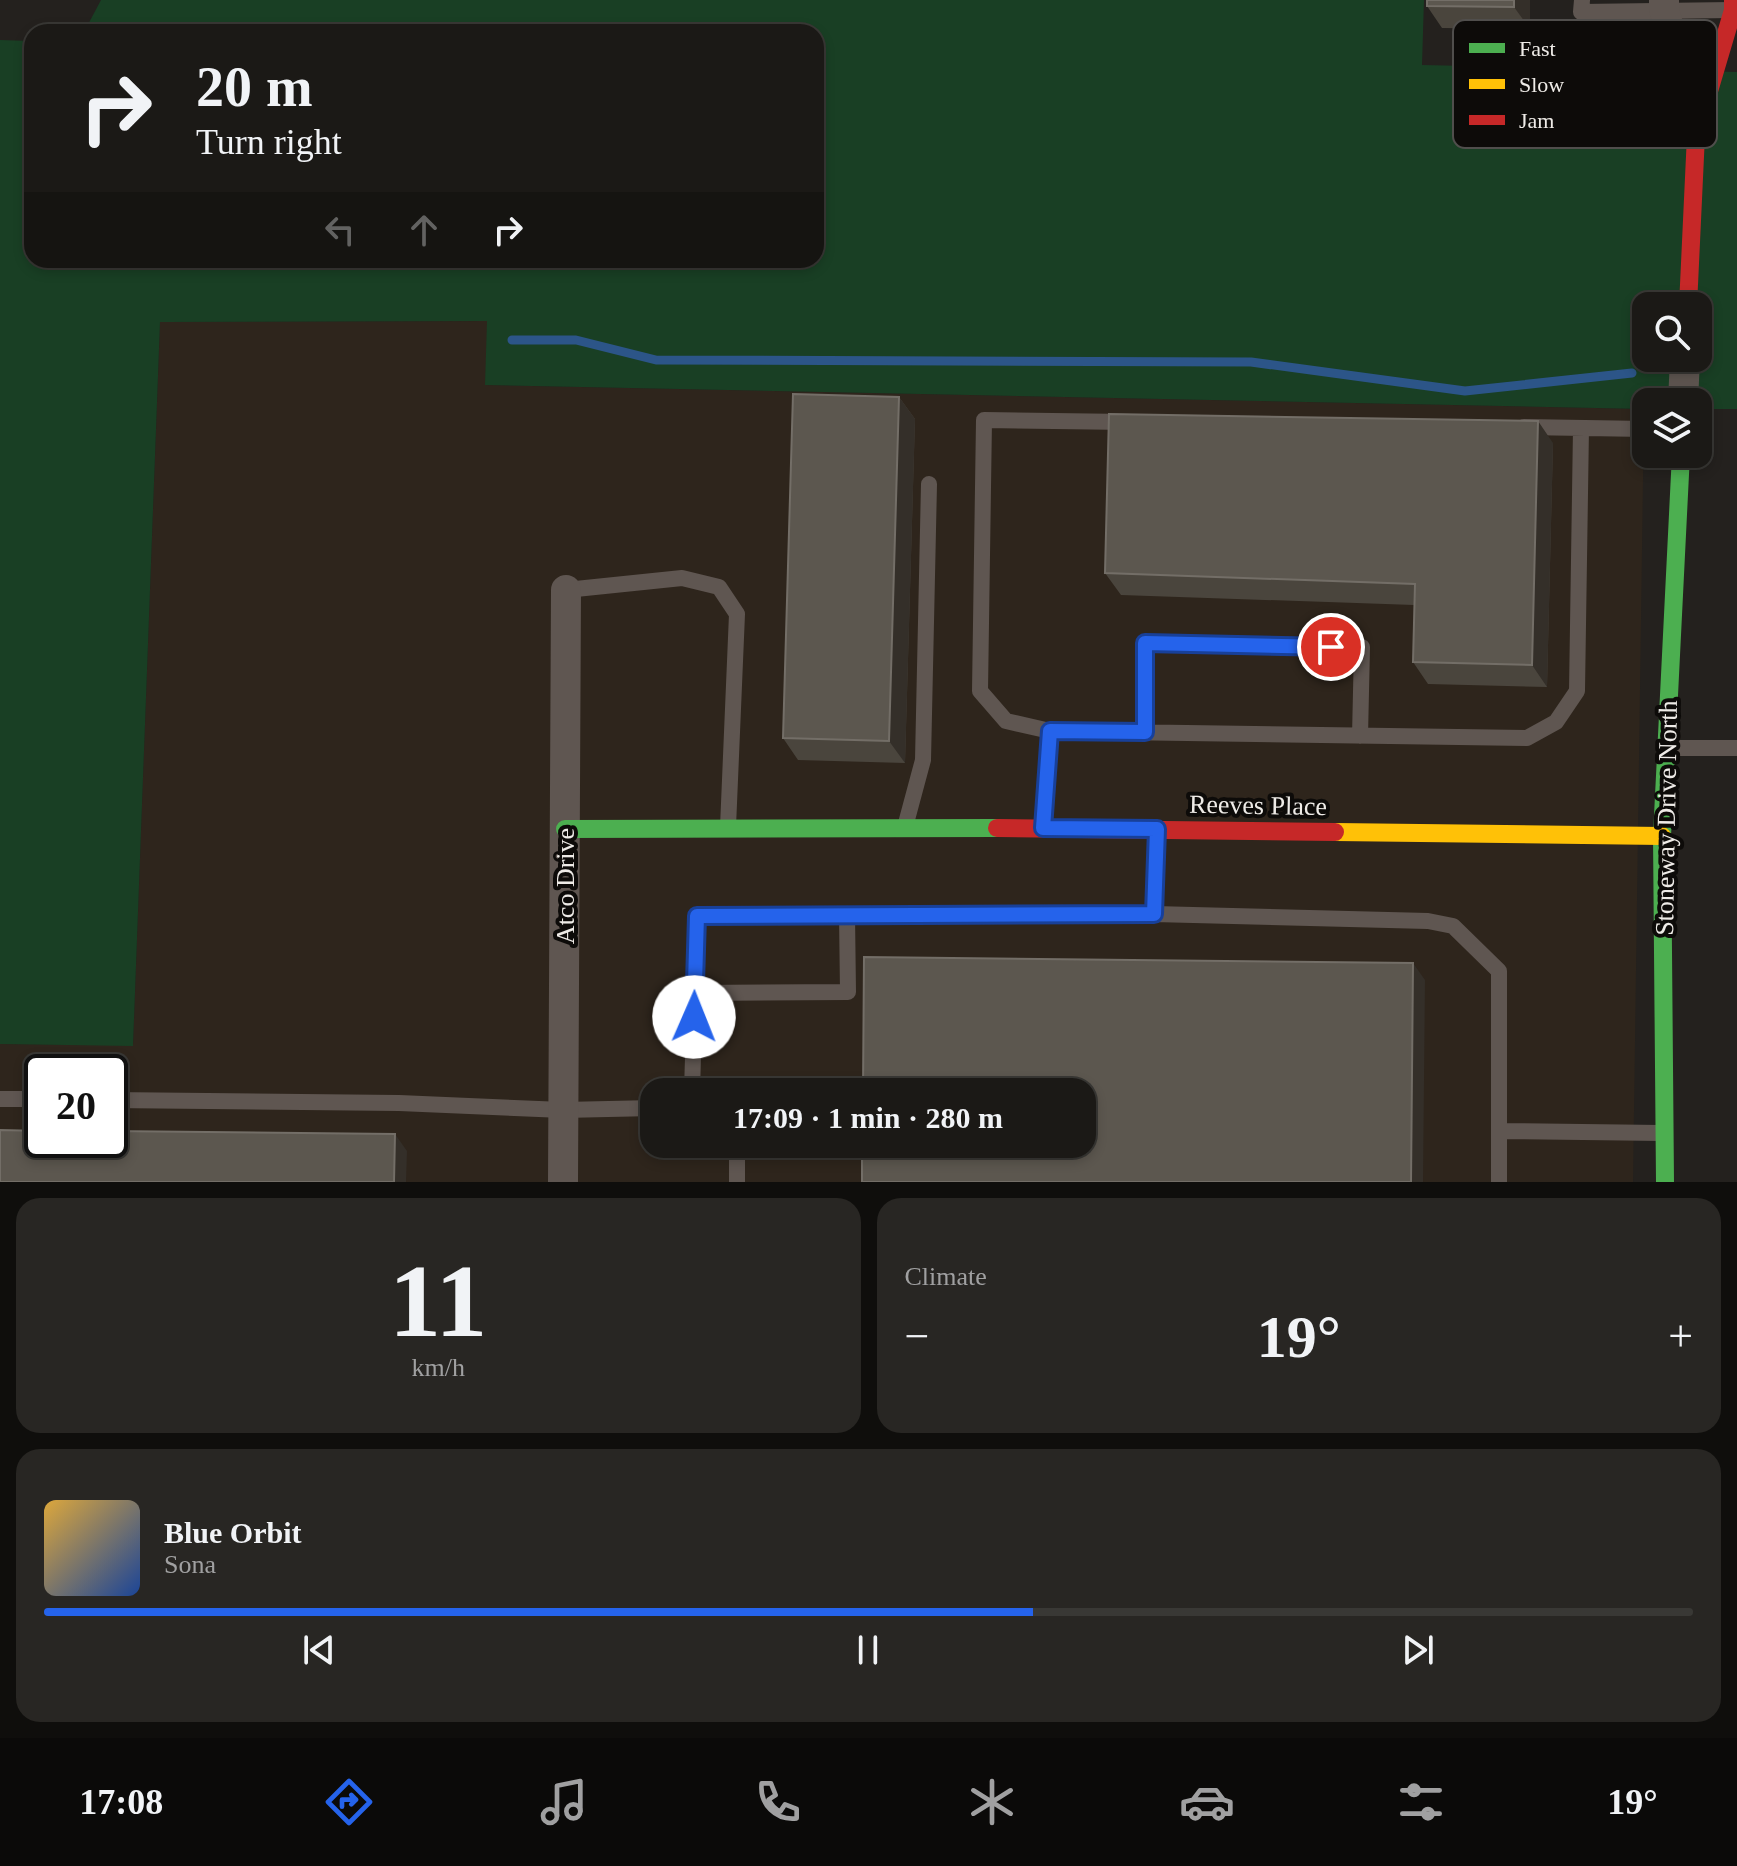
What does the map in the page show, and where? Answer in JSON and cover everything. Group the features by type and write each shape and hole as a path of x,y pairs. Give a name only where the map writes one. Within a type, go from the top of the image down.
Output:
{"street":[{"path":"1717,66 1735,6"},
{"path":"1689,292 1695,148"},
{"name":"Stoneway Drive North","path":"1665,1182 1662,836 1680,468"},
{"name":"Atco Drive","path":"563,1182 566,590"},
{"name":"Reeves Place","path":"565,829 1043,828 1662,836"}],"lane":[{"path":"1582,0 1581,12 1664,4 1735,6"},
{"path":"1141,422 984,420 980,691 1006,721 1050,731 1527,738 1556,722 1577,691 1581,428"},
{"path":"1503,427 1632,429"},
{"path":"905,828 923,760 929,484"},
{"path":"566,590 682,578 719,587 737,614 728,829"},
{"path":"1145,732 1145,643 1362,647 1360,736"},
{"path":"1043,828 1050,731"},
{"path":"1666,748 1737,748"},
{"path":"1154,914 1157,829"},
{"path":"692,1078 697,916 1154,914 1428,921 1453,926 1499,971 1499,1182"},
{"path":"695,993 848,992 847,915"},
{"path":"0,1099 24,1099"},
{"path":"128,1100 399,1103 563,1110 640,1108"},
{"path":"1499,1131 1664,1133"},
{"path":"737,1158 737,1182"}],"shaded area":[{"path":"488,321 486,385 1632,409 1632,468 1643,468 1633,1182 0,1182 0,1044 133,1045 160,322"}],"green space":[{"path":"101,0 1424,0 1422,65 1453,66 1453,148 1717,148 1717,72 1737,72 1737,409 1712,409 1712,388 1632,388 1632,409 485,385 487,321 160,322 133,1046 0,1044 0,40 24,41 24,268 824,268 824,24 88,24"}],"building":[{"path":"1427,0 1514,0 1514,7 1427,6"},
{"path":"793,394 899,397 889,741 783,738"},
{"path":"1109,414 1538,421 1532,665 1413,662 1415,584 1105,573"},
{"path":"864,957 1413,963 1411,1182 862,1182 862,1158 1096,1158 1096,1078 863,1078"},
{"path":"0,1130 24,1131 24,1158 128,1158 128,1131 395,1134 394,1182 0,1182"}],"waterway":[{"path":"512,340 576,340 656,360 1251,362 1465,391 1632,373"}],"traffic: fast":[{"path":"1665,1182 1662,836 1680,468"},
{"path":"565,829 997,828"}],"traffic: slow":[{"path":"1335,832 1662,836"}],"traffic: jam":[{"path":"1717,64 1733,10 1733,0"},
{"path":"1689,292 1695,148"},
{"path":"997,828 1335,832"}],"route":[{"path":"694,1017 697,916 1154,914 1157,829 1043,828 1050,731 1145,732 1145,643 1331,647"}]}
